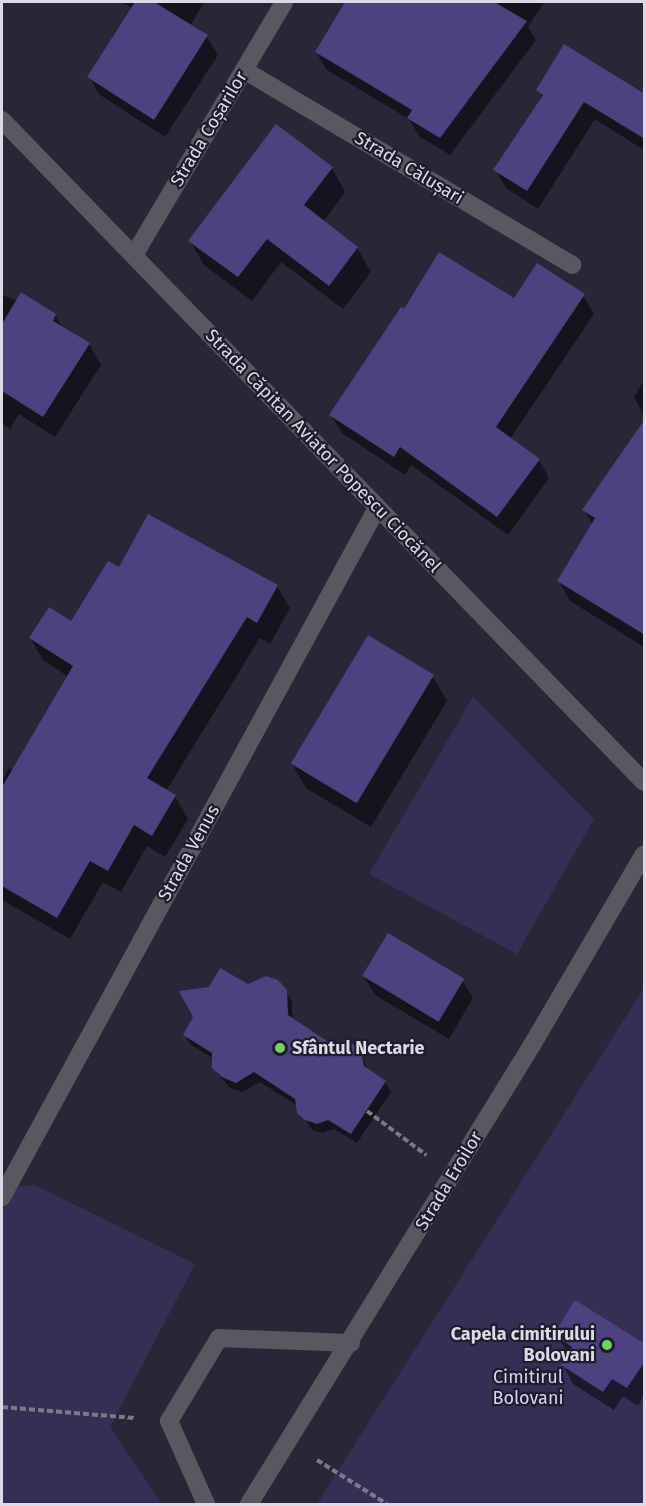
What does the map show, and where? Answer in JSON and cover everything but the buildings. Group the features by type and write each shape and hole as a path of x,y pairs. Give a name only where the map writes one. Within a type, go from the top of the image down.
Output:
{"street":[{"name":"Strada Coșarilor","path":"134,255 284,2"},
{"name":"Strada Călușari","path":"244,70 573,266"},
{"name":"Strada Căpitan Aviator Popescu Ciocănel","path":"2,120 645,782"},
{"name":"Strada Venus","path":"2,1197 377,508"},
{"name":"Strada Eroilor","path":"249,1504 351,1343 645,855"},
{"path":"206,1504 169,1421 219,1338 351,1343"}],"path":[{"path":"367,1111 453,1175"},
{"path":"2,1407 169,1421"},
{"path":"289,1442 387,1504"}],"green space":[{"path":"473,697 594,819 517,954 369,874"},
{"name":"Cimitirul Bolovani","path":"644,988 644,1504 317,1504"},
{"path":"35,1185 195,1264 110,1427 162,1504 2,1504 2,1211 12,1187"}],"place":[{"name":"Sfântul Nectarie","path":"280,1048"},
{"name":"Capela cimitirului Bolovani","path":"607,1345"}]}
